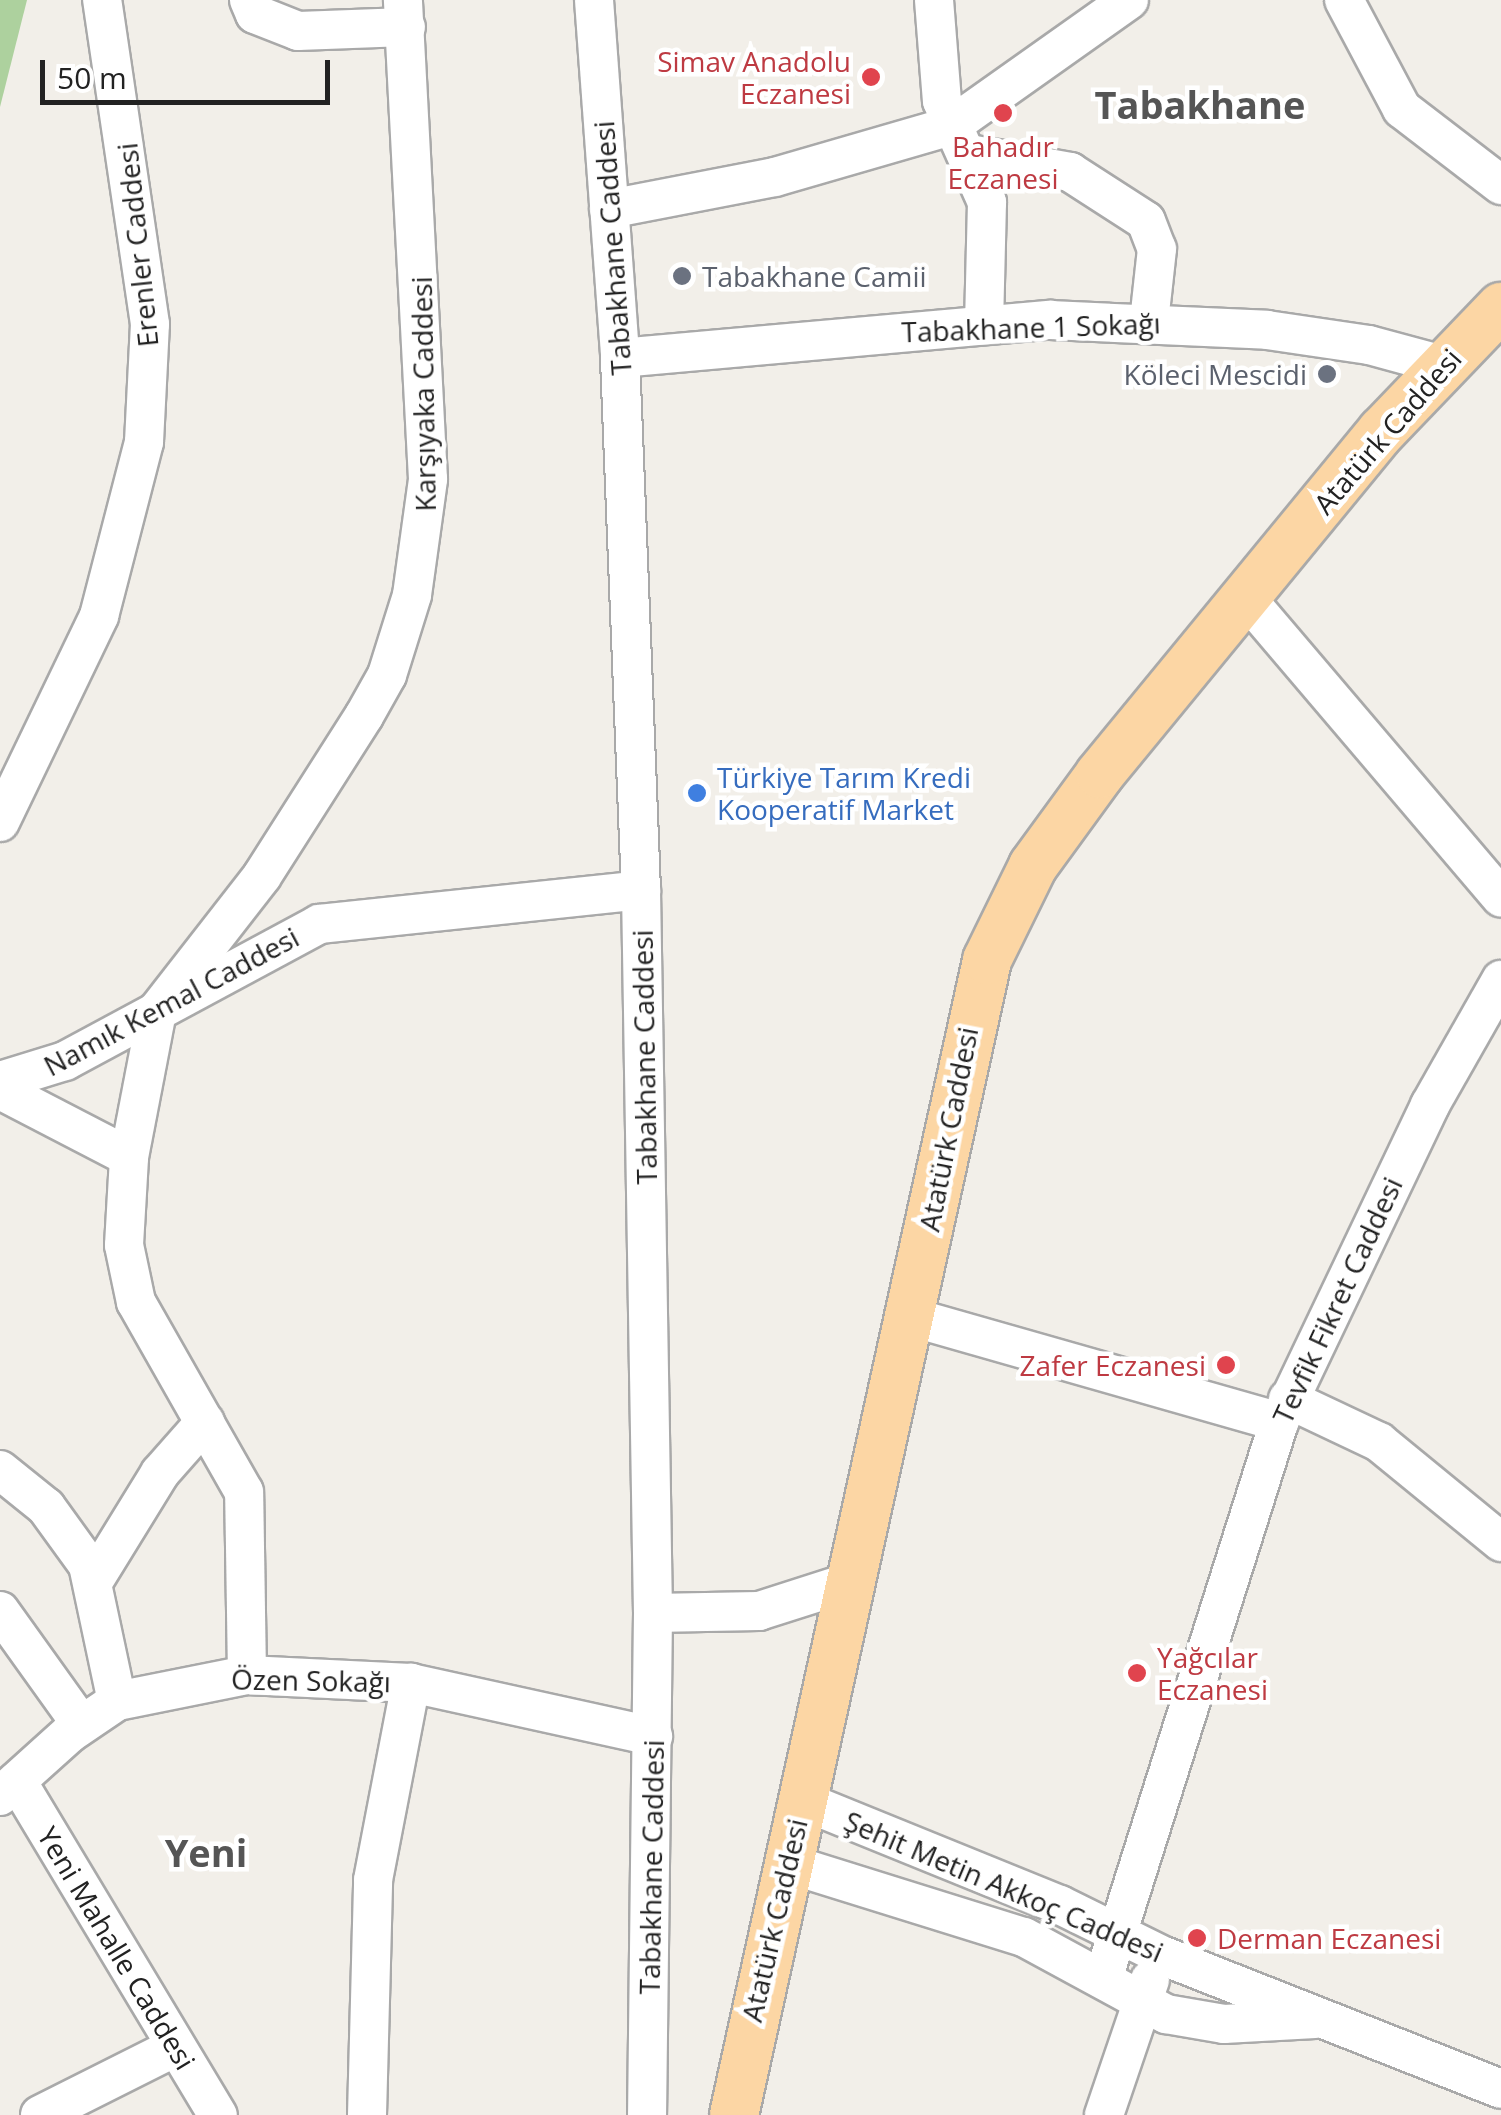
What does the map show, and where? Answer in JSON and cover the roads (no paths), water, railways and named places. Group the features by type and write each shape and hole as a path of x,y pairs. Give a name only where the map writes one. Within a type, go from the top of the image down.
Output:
{"main road":[{"name":"Atatürk Caddesi","path":"734,2115 786,1863 854,1581 911,1318 971,1015 1009,910 1058,827 1439,364 1501,307"}],"street":[{"name":"Erenler Caddesi","path":"0,822 99,616 122,549 144,442 150,324 102,0"},
{"path":"249,0 255,14 298,31 405,13"},
{"name":"Tabakhane Caddesi","path":"594,0 620,358 641,890 653,1613 648,2115"},
{"path":"934,0 937,79 990,228 984,322"},
{"path":"960,140 1128,0"},
{"path":"1344,0 1402,109 1501,185"},
{"name":"Karşıyaka Caddesi","path":"157,1011 262,876 364,716 386,675 412,594 428,478 405,13"},
{"path":"609,210 960,140 1070,172 1130,206 1154,233 1157,249 1149,322"},
{"name":"Tabakhane 1 Sokağı","path":"620,358 984,322 1149,322 1320,336 1439,364"},
{"path":"1247,599 1501,897"},
{"name":"Namık Kemal Caddesi","path":"0,1081 65,1061 318,924 641,890"},
{"name":"Tevfik Fikret Caddesi","path":"1102,1979 1283,1410 1430,1105 1501,980"},
{"path":"157,1011 129,1157 124,1245 136,1302 205,1422 248,1509 247,1675"},
{"path":"0,1090 129,1157"},
{"path":"911,1318 1283,1410 1379,1442 1501,1542"},
{"path":"93,1582 160,1473 205,1422"},
{"path":"0,1470 46,1507 78,1547 93,1582 117,1701"},
{"path":"653,1613 759,1611 854,1581"},
{"path":"0,1612 81,1724"},
{"name":"Özen Sokağı","path":"5,1789 81,1724 117,1701 247,1675 412,1683 653,1736"},
{"path":"367,2115 373,1880 412,1683"},
{"name":"Yeni Mahalle Caddesi","path":"5,1789 218,2115"},
{"name":"Şehit Metin Akkoç Caddesi","path":"801,1800 1160,1955 1259,1988 1317,2018 1501,2089"},
{"name":"Şehit Metin Akkoç Caddesi","path":"786,1863 1024,1937 1142,2002 1193,2022 1317,2018"},
{"path":"1104,2115 1160,1955"},
{"path":"40,2115 175,2047"}],"place":[{"name":"Simav Anadolu Eczanesi","path":"871,77"},
{"name":"Bahadır Eczanesi","path":"1003,113"},
{"name":"Tabakhane Camii","path":"682,276"},
{"name":"Köleci Mescidi","path":"1327,374"},
{"name":"Türkiye Tarım Kredi Kooperatif Market","path":"697,793"},
{"name":"Zafer Eczanesi","path":"1226,1365"},
{"name":"Yağcılar Eczanesi","path":"1137,1673"},
{"name":"Derman Eczanesi","path":"1197,1938"}],"district":[{"name":"Tabakhane","path":"1200,105"},
{"name":"Yeni","path":"206,1853"}]}
